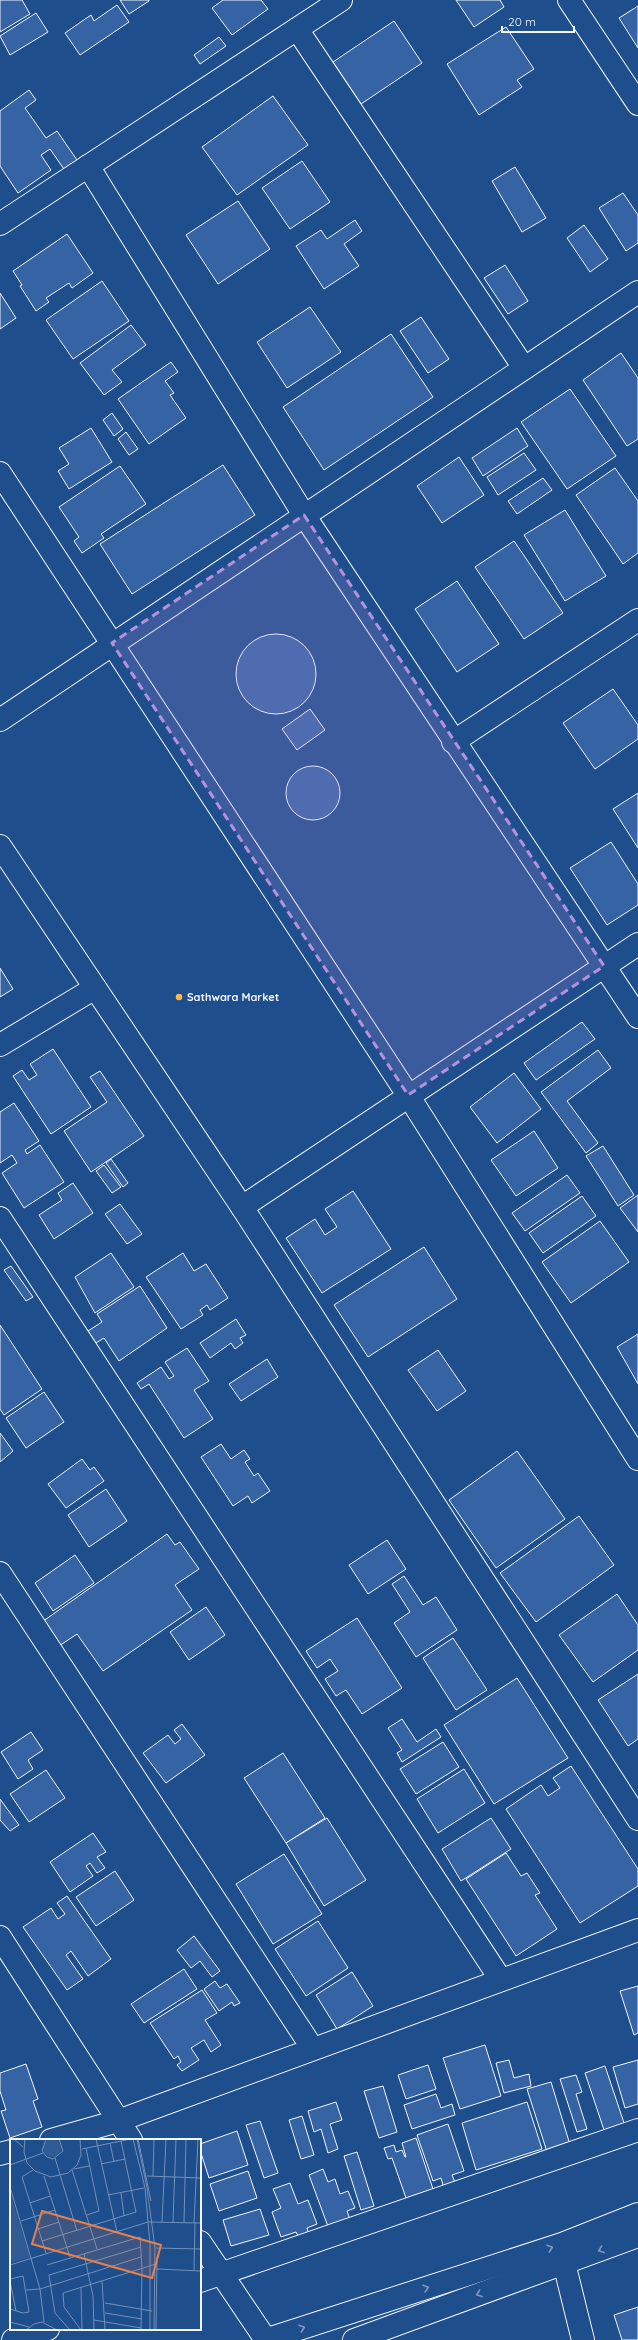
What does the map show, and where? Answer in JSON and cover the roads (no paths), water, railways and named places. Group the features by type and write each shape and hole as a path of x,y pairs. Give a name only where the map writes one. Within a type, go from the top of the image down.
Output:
{"street":[{"path":"0,224 341,0"},
{"path":"569,0 638,104"},
{"path":"297,29 524,368"},
{"path":"88,166 304,515 638,1016"},
{"path":"0,720 638,292"},
{"path":"0,473 408,1095 638,1459"},
{"path":"454,742 638,620"},
{"path":"0,846 242,1207 638,1820"},
{"path":"242,1207 408,1095 638,944"},
{"path":"0,1045 95,988"},
{"path":"0,1218 501,1980"},
{"path":"0,1573 313,2049"},
{"path":"55,2139 118,2121 638,1930"},
{"path":"0,1937 130,2139"},
{"path":"201,2281 638,2130"},
{"path":"0,2154 10,2151"},
{"path":"201,2243 266,2340 562,2244 638,2214"},
{"path":"354,2340 638,2236"},
{"path":"564,2264 584,2340"},
{"path":"13,2340 45,2330"}],"place":[{"name":"Sathwara Market","path":"179,997"}]}
